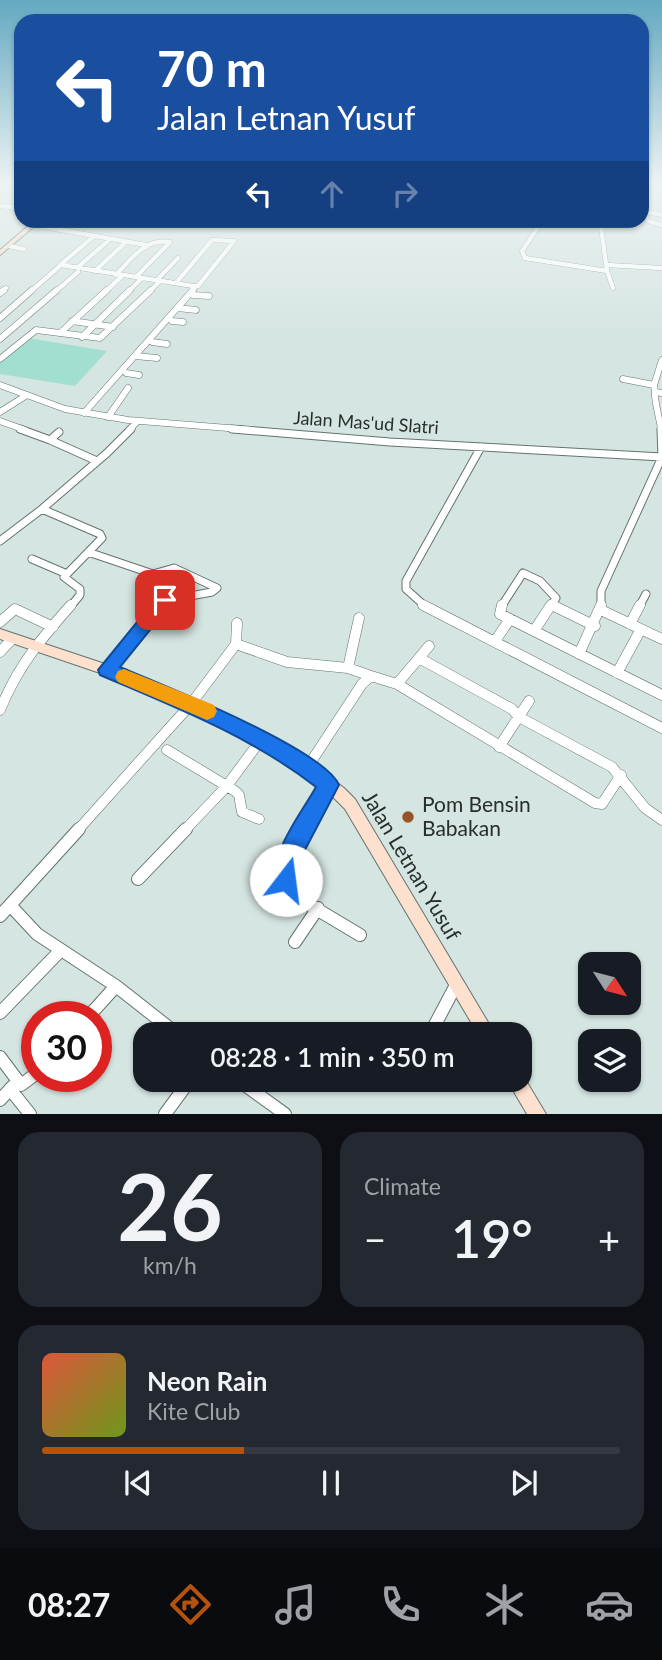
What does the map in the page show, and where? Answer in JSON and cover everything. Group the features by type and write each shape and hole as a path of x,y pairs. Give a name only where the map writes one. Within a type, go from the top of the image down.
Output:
{"street":[{"path":"0,253 23,234"},
{"path":"81,234 146,245 157,241 170,242 82,337"},
{"path":"532,234 522,251 525,258 607,268 662,268"},
{"path":"602,234 613,288"},
{"path":"0,317 93,237"},
{"path":"0,338 109,240"},
{"path":"84,413 170,320 234,241 212,240 176,283"},
{"path":"95,271 125,243"},
{"path":"60,333 146,245"},
{"path":"9,246 24,248"},
{"path":"0,359 36,330 100,338 178,258"},
{"path":"61,265 78,270 196,286"},
{"path":"0,293 6,288"},
{"path":"191,295 209,296"},
{"path":"180,308 196,310"},
{"path":"170,320 183,322"},
{"path":"150,342 170,320"},
{"path":"72,321 113,327"},
{"path":"149,330 158,331"},
{"path":"7,333 27,335"},
{"path":"150,342 167,344"},
{"path":"138,356 157,358"},
{"path":"579,654 595,626 601,607 601,591 662,457 660,413 654,397 662,360"},
{"path":"123,372 139,375"},
{"path":"623,379 657,390"},
{"name":"Jalan Mas'ud Slatri","path":"0,385 84,413 138,421 481,447 662,457"},
{"path":"108,417 128,388"},
{"path":"0,412 27,395"},
{"path":"0,421 75,449 75,453 97,461"},
{"path":"0,541 43,509 138,421"},
{"path":"50,440 59,432"},
{"path":"481,447 406,581 406,589 423,605 662,727"},
{"path":"0,710 13,678 36,645 81,593 64,580 67,574 102,538 100,534 43,509"},
{"path":"88,552 153,574 174,568 217,588 212,592 165,600 107,670"},
{"path":"32,559 67,574"},
{"path":"534,631 556,598 540,581 523,573 502,603 500,614 617,673 660,690"},
{"path":"630,624 646,594"},
{"path":"552,605 595,626"},
{"path":"601,607 662,639"},
{"path":"0,622 15,609 53,627"},
{"path":"348,668 359,618"},
{"path":"495,641 510,619"},
{"path":"162,1022 116,986 60,951 4,908 191,704 236,644 237,623"},
{"path":"617,673 641,629"},
{"path":"0,652 6,636"},
{"name":"Jalan Letnan Yusuf","path":"6,636 107,670 191,704 307,768 329,785 350,804 479,1022"},
{"path":"236,644 287,662 348,668 397,684 597,804 602,804 621,775"},
{"path":"397,684 429,646"},
{"path":"419,658 512,709 519,717 608,764 621,775 645,807 662,820"},
{"path":"307,768 362,684 372,676"},
{"path":"499,747 528,701"},
{"path":"138,879 226,787 260,741"},
{"path":"167,750 239,795 242,812 259,819"},
{"path":"329,785 286,863 287,884 360,935"},
{"path":"295,942 318,908"},
{"path":"0,1013 60,951"},
{"path":"436,1022 456,985"},
{"path":"102,1001 116,986"},
{"path":"0,1057 27,1113"},
{"path":"0,1100 14,1085 21,1085"},
{"path":"165,1114 181,1092"},
{"path":"255,1092 285,1114"},
{"path":"523,1092 537,1114"}],"green space":[{"path":"28,338 107,351 75,386 0,374 0,363"}],"slow traffic":[{"path":"124,677 207,711"}],"place":[{"name":"Pom Bensin Babakan","path":"408,817"}],"route":[{"path":"165,600 107,670 219,717 307,768 329,785 286,863 286,880"}]}
